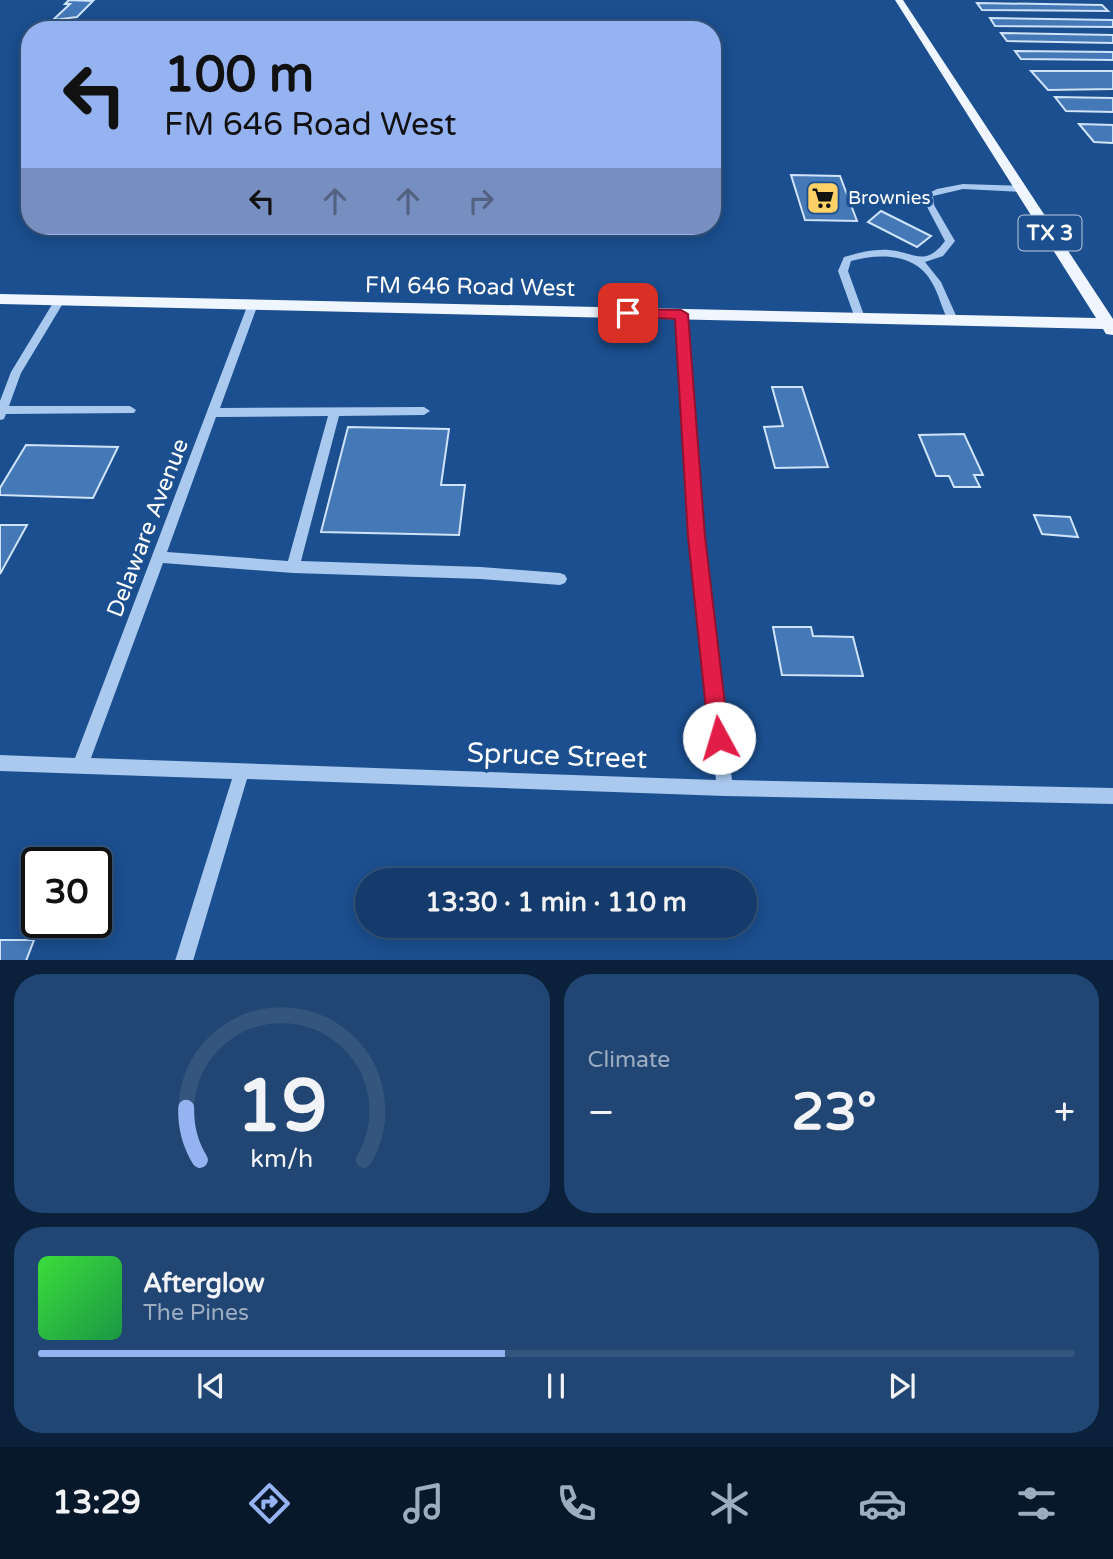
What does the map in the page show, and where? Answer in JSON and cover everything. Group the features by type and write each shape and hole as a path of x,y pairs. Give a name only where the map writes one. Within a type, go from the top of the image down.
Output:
{"main road":[{"name":"TX 3","path":"900,0 1111,327"},
{"name":"FM 646 Road West","path":"0,299 953,320 1111,327"}],"street":[{"path":"915,261 931,260 943,251 950,241 930,205 929,195 940,189 968,187 1023,189"},
{"path":"860,318 843,271 847,259 865,252 892,253 915,261 930,272 953,320"},
{"path":"2,413 16,373 60,300"},
{"name":"Delaware Avenue","path":"80,766 253,304"},
{"path":"681,314 696,537 725,788"},
{"path":"293,567 335,411"},
{"path":"213,413 424,411"},
{"path":"160,556 293,567 481,573 560,579"},
{"name":"Spruce Street","path":"0,763 725,788 1113,796"},
{"path":"184,960 242,771"}],"lane":[{"path":"2,413 130,410"}],"building":[{"path":"69,0 93,1 77,17 53,20 70,4 65,4"},
{"path":"977,3 1102,5 1108,11 982,10"},
{"path":"990,18 1113,20 1113,27 995,26"},
{"path":"1001,33 1113,35 1113,43 1007,41"},
{"path":"1015,51 1113,52 1113,60 1021,59"},
{"path":"1031,71 1113,71 1113,89 1048,90"},
{"path":"1055,97 1113,98 1113,112 1066,111"},
{"path":"1079,124 1113,125 1113,143 1094,142"},
{"name":"Brownies","path":"791,175 840,176 857,221 805,220"},
{"path":"881,211 931,236 917,247 868,222"},
{"path":"772,387 802,387 828,467 775,468 764,427 783,426"},
{"path":"348,427 449,429 441,485 465,485 459,535 321,532"},
{"path":"964,434 983,475 974,475 980,487 954,487 949,476 936,476 919,435"},
{"path":"26,445 118,447 93,498 0,495 0,488"},
{"path":"1034,515 1070,517 1078,537 1042,534"},
{"path":"0,525 27,525 0,574"},
{"path":"773,627 811,627 813,636 853,637 863,676 782,675"},
{"path":"0,940 34,940 26,960 0,960"}],"place":[{"name":"Brownies","path":"823,198"}],"route":[{"path":"628,313 681,314 696,537 719,738"}]}
